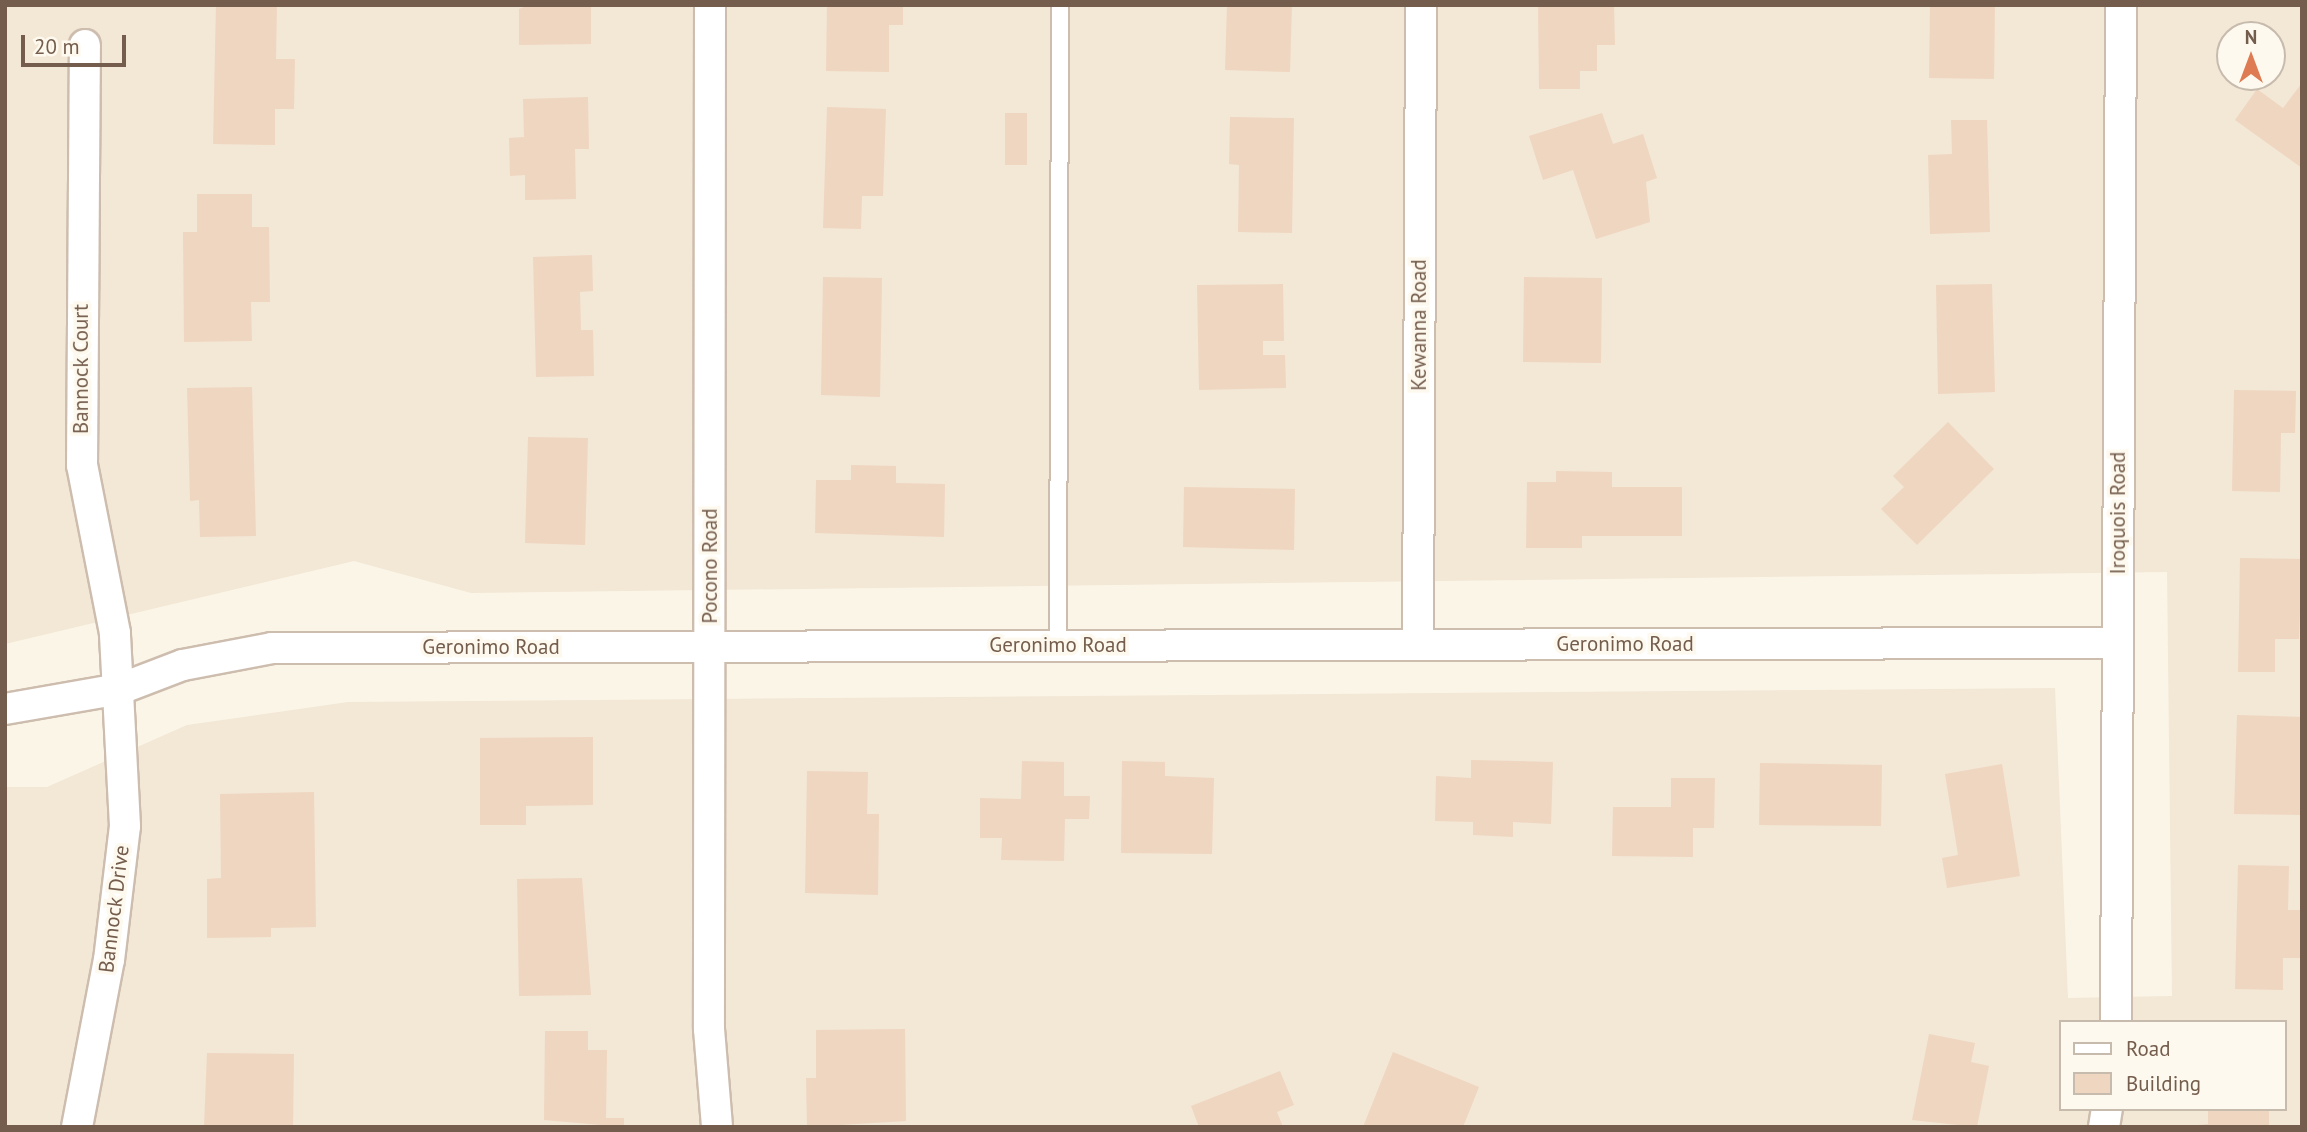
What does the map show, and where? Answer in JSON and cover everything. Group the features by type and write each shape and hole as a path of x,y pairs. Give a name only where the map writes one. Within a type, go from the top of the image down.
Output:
{"street":[{"name":"Pocono Road","path":"710,5 709,1030 717,1127"},
{"name":"Kewanna Road","path":"1418,644 1421,5"},
{"name":"Iroquois Road","path":"2116,1020 2121,5"},
{"name":"Bannock Court","path":"85,45 82,465 120,689"},
{"name":"Geronimo Road","path":"5,709 120,689 183,665 272,648 2118,643"},
{"name":"Bannock Drive","path":"76,1127 109,960 125,826 120,689"}],"lane":[{"path":"1058,645 1060,5"}],"shaded area":[{"path":"5,5 2302,5 2302,1127 5,1127 5,787 47,787 187,725 348,702 2055,688 2068,998 2172,996 2167,572 471,593 354,561 5,644"}],"building":[{"path":"216,5 277,5 276,59 295,59 294,109 275,109 275,145 213,144"},
{"path":"529,5 591,5 591,44 519,45 519,9"},
{"path":"827,5 903,5 903,25 889,25 889,72 826,71"},
{"path":"1227,5 1292,5 1290,72 1225,70"},
{"path":"1538,5 1614,5 1615,45 1597,45 1597,71 1580,71 1580,89 1539,89"},
{"path":"1930,5 1995,5 1994,79 1929,78"},
{"path":"2302,83 2302,168 2235,120 2256,91 2260,91 2283,108"},
{"path":"588,97 589,149 575,149 576,199 525,200 525,175 510,176 509,138 524,137 523,99"},
{"path":"827,107 886,109 883,196 862,196 861,229 823,228"},
{"path":"1005,113 1027,113 1027,165 1005,165"},
{"path":"1602,113 1613,144 1643,134 1657,178 1646,182 1650,222 1596,239 1573,170 1543,180 1529,136"},
{"path":"1230,117 1294,118 1292,233 1238,232 1239,165 1229,164"},
{"path":"1951,120 1987,120 1990,232 1930,234 1928,155 1952,154"},
{"path":"197,194 252,194 252,227 269,227 270,302 251,302 252,341 184,342 183,232 197,232"},
{"path":"592,255 593,291 580,292 581,330 593,330 594,376 536,377 533,257"},
{"path":"823,277 882,278 880,397 821,395"},
{"path":"1524,277 1602,278 1601,363 1523,362"},
{"path":"1283,284 1284,341 1263,341 1263,355 1285,355 1286,388 1199,390 1197,285"},
{"path":"1992,284 1995,392 1938,394 1936,285"},
{"path":"252,387 256,536 200,537 199,500 190,501 187,388"},
{"path":"2234,390 2296,391 2295,433 2281,433 2280,492 2232,491"},
{"path":"1948,422 1994,469 1917,545 1881,509 1904,487 1893,476"},
{"path":"528,437 588,438 585,545 525,543"},
{"path":"851,465 896,466 896,483 945,484 944,537 815,533 816,480 851,480"},
{"path":"1556,471 1612,472 1612,487 1682,487 1682,536 1582,536 1582,548 1526,548 1527,482 1556,482"},
{"path":"1184,487 1295,489 1294,550 1183,547"},
{"path":"2240,558 2302,559 2299,639 2275,639 2275,672 2238,672"},
{"path":"2237,715 2302,717 2302,815 2234,814"},
{"path":"593,737 593,805 526,806 526,825 480,825 480,738"},
{"path":"1471,760 1553,762 1551,824 1513,822 1513,837 1473,835 1473,822 1435,821 1436,776 1471,778"},
{"path":"1022,761 1064,762 1064,796 1090,796 1089,819 1065,819 1064,861 1001,860 1002,838 980,838 980,798 1021,799"},
{"path":"1122,761 1165,762 1165,776 1214,778 1212,854 1121,853"},
{"path":"1760,763 1882,765 1881,826 1759,825"},
{"path":"2002,764 2020,876 1947,888 1942,858 1958,855 1945,774"},
{"path":"807,771 868,772 867,814 879,814 878,895 805,893"},
{"path":"1671,778 1715,778 1714,828 1693,828 1693,857 1612,856 1613,807 1671,807"},
{"path":"314,792 316,927 271,928 271,937 207,938 207,879 221,878 220,794"},
{"path":"2238,865 2289,866 2288,910 2301,910 2300,958 2283,958 2283,990 2235,989"},
{"path":"582,878 591,995 519,996 517,879"},
{"path":"905,1029 906,1121 807,1127 806,1078 816,1078 816,1030"},
{"path":"545,1031 588,1031 588,1050 607,1050 606,1118 624,1118 624,1127 544,1120"},
{"path":"1929,1034 1975,1043 1971,1062 1989,1066 1977,1127 1912,1120"},
{"path":"1393,1052 1479,1087 1463,1127 1363,1127"},
{"path":"207,1053 294,1054 293,1127 204,1127"},
{"path":"1280,1071 1294,1105 1277,1112 1283,1127 1199,1127 1191,1106"},
{"path":"2208,1111 2269,1111 2269,1127 2179,1127 2208,1124"}]}
